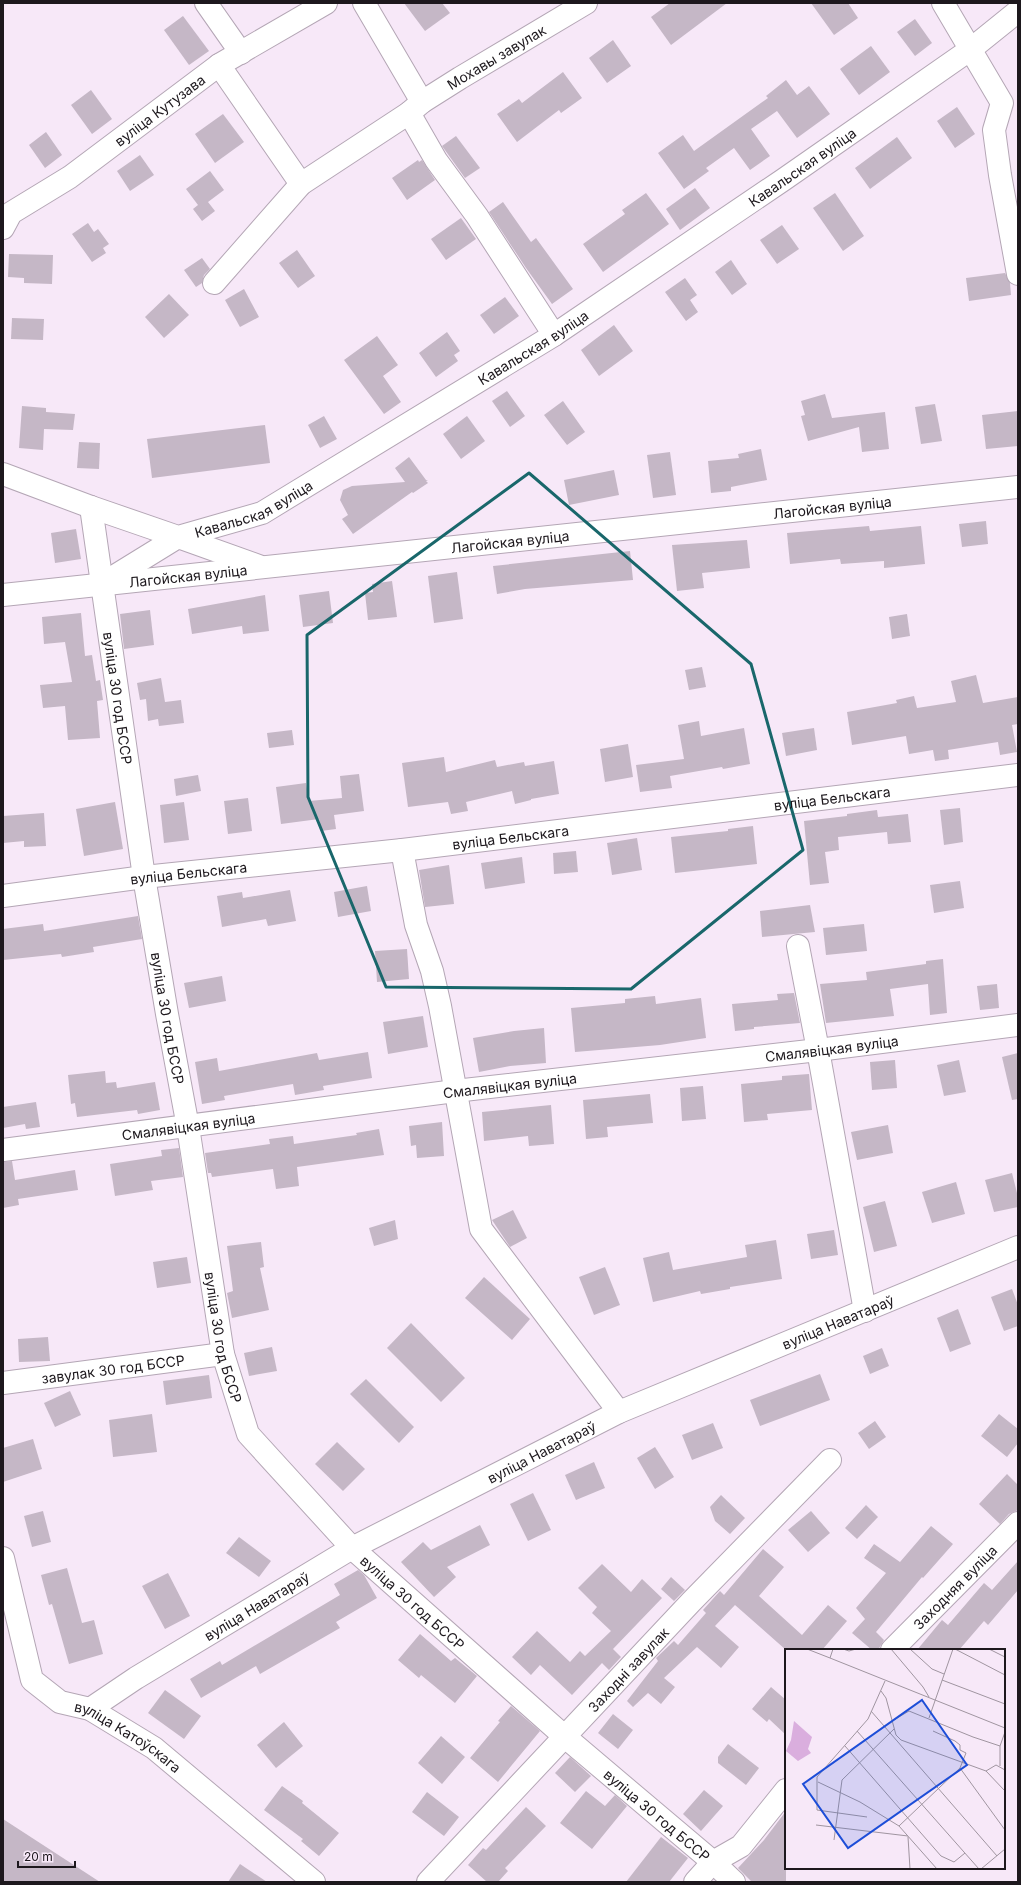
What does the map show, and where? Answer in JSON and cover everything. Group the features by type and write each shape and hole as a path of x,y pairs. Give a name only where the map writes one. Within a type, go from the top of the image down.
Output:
{"street":[{"path":"206,3 241,53"},
{"name":"вуліца Кутузава","path":"3,228 11,214 70,177 219,65 326,3"},
{"path":"364,3 416,108 436,160 477,216 554,335"},
{"name":"Мохавы завулак","path":"214,283 301,184 416,108 586,3"},
{"path":"943,3 971,49 1010,103 994,130 1000,175 1018,274"},
{"name":"Кавальская вуліца","path":"3,474 91,507 178,537 262,513 554,335 783,180 971,49 1018,11"},
{"path":"219,65 301,184"},
{"name":"Лагойская вуліца","path":"3,595 1018,487"},
{"name":"вуліца 30 год БССР","path":"91,507 144,877 188,1126 224,1354 248,1434 352,1548 564,1736 713,1862 734,1882"},
{"path":"101,585 178,537 265,568"},
{"name":"вуліца Бельскага","path":"3,896 144,877 402,850 1018,775"},
{"path":"402,850 416,925 432,971 440,1006 481,1229 619,1412"},
{"path":"798,946 865,1311"},
{"name":"Смалявіцкая вуліца","path":"3,1150 455,1091 818,1050 1018,1025"},
{"name":"вуліца Наватараў","path":"90,1708 142,1674 352,1548 619,1412 1018,1247"},
{"name":"завулак 30 год БССР","path":"3,1382 224,1354"},
{"name":"Заходні завулак","path":"428,1882 691,1602 830,1460"},
{"name":"Заходняя вуліца","path":"893,1649 1018,1523"},
{"name":"вуліца Катоўскага","path":"3,1558 32,1680 60,1702 90,1708 154,1748 314,1882"},
{"path":"695,1882 713,1862 740,1846 785,1791"}],"highlighted area":[{"path":"529,473 751,664 803,850 631,989 386,987 308,797 307,635"}],"building":[{"path":"404,3 442,3 450,13 425,31"},
{"path":"670,3 727,3 671,45 651,17"},
{"path":"811,3 848,3 858,18 834,35"},
{"path":"183,16 209,51 189,65 164,30"},
{"path":"915,19 932,43 915,56 897,32"},
{"path":"613,40 631,66 607,83 589,58"},
{"path":"871,46 890,72 859,95 840,69"},
{"path":"563,72 582,98 561,113 559,110 517,142 497,114 519,99 522,103"},
{"path":"786,80 797,95 809,86 830,114 797,138 777,111 751,129 770,156 750,170 734,148 706,168 709,171 684,189 658,153 683,135 694,151 768,98 766,96"},
{"path":"91,90 112,119 92,134 71,105"},
{"path":"957,107 975,134 955,148 937,121"},
{"path":"223,114 244,142 215,163 195,134"},
{"path":"46,132 62,155 45,168 29,145"},
{"path":"456,136 480,168 465,178 442,146"},
{"path":"897,137 912,158 870,189 855,168"},
{"path":"140,155 154,175 130,191 117,171"},
{"path":"418,160 419,162 422,160 435,180 407,200 392,178"},
{"path":"210,171 224,190 208,202 215,211 202,221 193,209 198,205 186,189"},
{"path":"695,188 710,208 680,230 666,209"},
{"path":"646,193 669,224 603,272 583,244 625,214 622,210"},
{"path":"835,193 864,236 843,251 813,208"},
{"path":"503,202 531,242 536,238 573,289 552,304 489,212"},
{"path":"461,218 476,239 446,260 431,239"},
{"path":"88,223 94,232 98,229 109,244 103,248 106,253 92,262 72,234"},
{"path":"782,225 799,249 777,264 760,240"},
{"path":"297,250 315,276 298,288 279,263"},
{"path":"9,254 53,255 52,284 24,283 24,278 8,277"},
{"path":"202,258 210,269 204,275 202,283 196,287 184,270"},
{"path":"731,260 747,284 732,295 715,272"},
{"path":"1005,273 1010,283 1011,295 969,301 966,278"},
{"path":"685,278 697,295 690,300 698,312 686,321 665,292"},
{"path":"244,289 259,317 240,327 225,300"},
{"path":"169,294 189,315 164,338 145,317"},
{"path":"505,297 519,316 494,334 480,315"},
{"path":"12,318 44,319 43,340 11,339"},
{"path":"614,325 633,351 599,376 581,350"},
{"path":"447,332 460,351 454,355 458,361 436,377 419,353"},
{"path":"377,336 398,365 383,376 401,402 384,414 344,360"},
{"path":"507,391 525,416 510,427 492,401"},
{"path":"825,394 832,418 885,412 889,449 862,452 859,427 808,441 801,416 805,415 801,401"},
{"path":"563,401 585,432 567,445 544,415"},
{"path":"935,404 942,441 921,444 915,407"},
{"path":"22,406 46,408 46,412 75,414 73,430 44,429 43,450 19,448"},
{"path":"1018,411 1018,446 986,449 982,415"},
{"path":"324,416 337,439 320,448 308,425"},
{"path":"467,416 485,441 461,459 443,434"},
{"path":"265,425 270,463 152,478 147,439"},
{"path":"79,442 100,443 99,469 77,468"},
{"path":"761,449 767,480 731,487 731,491 711,493 708,461 739,458 738,454"},
{"path":"670,452 676,495 653,498 647,455"},
{"path":"409,457 426,480 428,480 426,481 428,483 413,493 412,492 353,534 342,519 348,515 340,500 343,490 352,486 405,482 395,468"},
{"path":"614,470 619,495 569,505 564,480"},
{"path":"986,521 988,544 962,547 959,524"},
{"path":"869,526 870,531 921,526 925,564 884,568 884,561 841,564 840,559 790,564 787,533"},
{"path":"76,529 81,559 55,563 51,533"},
{"path":"747,540 750,568 702,573 704,588 677,591 672,545"},
{"path":"630,551 633,580 525,589 497,594 493,566"},
{"path":"457,572 463,619 434,623 428,576"},
{"path":"392,581 397,617 368,620 365,593 373,592 372,584"},
{"path":"329,591 333,623 303,627 299,595"},
{"path":"265,595 269,631 243,634 242,626 192,634 188,609"},
{"path":"150,610 154,645 124,649 120,614"},
{"path":"81,613 85,656 92,655 96,681 100,680 103,700 97,701 100,738 68,740 65,706 43,708 40,685 72,682 65,642 44,644 42,617"},
{"path":"907,614 910,636 892,639 889,617"},
{"path":"702,667 706,687 689,690 685,670"},
{"path":"976,675 983,703 1018,697 1018,724 1012,725 1017,752 1000,755 998,742 948,750 949,759 935,761 933,750 909,754 906,736 852,745 847,712 897,703 896,700 914,696 917,708 956,702 951,681"},
{"path":"161,678 165,702 181,700 184,723 159,726 158,719 148,721 146,699 140,700 137,683"},
{"path":"699,721 701,736 744,728 750,764 670,776 672,788 640,792 636,765 684,759 678,725"},
{"path":"814,728 817,750 786,756 782,733"},
{"path":"292,730 294,745 269,748 267,733"},
{"path":"628,744 633,777 605,782 600,749"},
{"path":"444,757 446,772 495,760 497,767 524,762 525,766 554,761 559,794 531,799 515,804 512,791 466,802 468,811 451,814 448,802 408,807 402,763"},
{"path":"359,774 364,811 334,815 336,829 321,831 319,819 281,824 276,787 306,783 309,801 342,798 340,776"},
{"path":"198,775 201,791 176,796 174,779"},
{"path":"248,798 252,831 228,834 224,801"},
{"path":"115,802 123,849 84,856 76,809"},
{"path":"184,802 189,840 164,843 160,805"},
{"path":"960,808 963,842 944,845 940,810"},
{"path":"877,810 878,817 908,814 911,842 888,844 887,832 838,837 839,850 825,852 829,883 810,885 804,821 847,816 847,814"},
{"path":"44,813 46,846 24,847 24,841 3,843 3,816"},
{"path":"753,826 757,864 675,873 671,837 728,831 728,829"},
{"path":"637,838 642,870 612,875 607,843"},
{"path":"576,851 578,872 554,874 553,853"},
{"path":"522,857 525,883 485,889 481,863"},
{"path":"449,865 454,904 425,907 419,870"},
{"path":"960,881 964,908 934,913 930,885"},
{"path":"367,886 371,911 338,917 334,892"},
{"path":"290,890 296,921 268,926 266,919 222,927 217,896 242,892 243,898"},
{"path":"810,905 815,932 762,937 760,911"},
{"path":"138,916 142,939 93,947 94,952 62,957 61,954 3,960 3,929 43,924 44,931"},
{"path":"864,924 867,951 826,955 823,928"},
{"path":"407,949 409,979 377,982 375,951"},
{"path":"943,959 947,1013 930,1015 928,984 890,989 894,1016 826,1023 820,984 867,980 866,972 926,964 926,961"},
{"path":"222,976 226,1001 189,1008 184,983"},
{"path":"997,984 999,1008 980,1010 977,986"},
{"path":"794,993 800,1023 754,1027 754,1029 735,1031 732,1004 778,1000 777,994"},
{"path":"655,996 656,1004 701,998 706,1038 660,1045 575,1052 571,1008 625,1003 625,999"},
{"path":"423,1016 428,1047 388,1054 383,1022"},
{"path":"544,1028 546,1063 510,1066 479,1072 473,1038 514,1031"},
{"path":"368,1052 372,1078 323,1086 324,1090 295,1095 293,1084 224,1096 225,1100 202,1104 195,1062 217,1058 219,1071 317,1053 319,1060"},
{"path":"1018,1053 1018,1099 1012,1100 1002,1057"},
{"path":"895,1060 897,1088 872,1090 870,1062"},
{"path":"959,1060 966,1092 944,1096 937,1065"},
{"path":"105,1071 106,1083 116,1082 117,1088 155,1082 160,1110 138,1114 137,1110 77,1117 75,1103 71,1104 68,1075"},
{"path":"809,1074 812,1110 767,1114 768,1120 744,1122 741,1084 782,1080 782,1076"},
{"path":"703,1086 706,1119 682,1121 680,1088"},
{"path":"650,1094 653,1123 607,1127 608,1137 586,1139 583,1100"},
{"path":"36,1102 40,1127 26,1129 25,1124 3,1128 3,1107"},
{"path":"551,1105 554,1144 529,1146 528,1136 484,1141 482,1112"},
{"path":"442,1122 444,1156 417,1158 416,1145 411,1146 409,1126"},
{"path":"888,1125 893,1153 857,1160 851,1132"},
{"path":"379,1129 384,1155 297,1167 299,1186 276,1189 273,1169 212,1177 211,1173 208,1173 205,1153 270,1144 269,1139 293,1136 294,1144 357,1135 356,1133"},
{"path":"179,1148 183,1177 151,1181 153,1190 115,1196 110,1164 162,1156 161,1150"},
{"path":"12,1161 15,1180 75,1170 78,1190 18,1199 19,1205 3,1208 3,1162"},
{"path":"1012,1173 1018,1197 1018,1207 994,1212 985,1180"},
{"path":"956,1182 965,1214 932,1223 922,1192"},
{"path":"885,1201 897,1246 874,1252 863,1207"},
{"path":"513,1210 527,1238 510,1247 492,1220"},
{"path":"395,1220 398,1239 374,1246 369,1228"},
{"path":"834,1230 838,1255 811,1259 807,1234"},
{"path":"776,1240 782,1279 730,1287 730,1289 701,1294 700,1291 653,1302 643,1258 669,1252 673,1270 747,1257 745,1245"},
{"path":"261,1242 264,1267 260,1268 269,1310 232,1318 227,1293 233,1291 227,1246"},
{"path":"187,1257 191,1283 157,1288 153,1262"},
{"path":"605,1267 620,1305 594,1315 579,1277"},
{"path":"484,1277 530,1319 512,1340 465,1298"},
{"path":"1012,1289 1018,1305 1018,1326 1004,1331 991,1297"},
{"path":"958,1309 971,1344 950,1352 937,1318"},
{"path":"411,1323 465,1378 441,1402 387,1348"},
{"path":"48,1337 50,1361 19,1362 18,1339"},
{"path":"272,1347 277,1371 249,1376 244,1353"},
{"path":"882,1348 889,1366 870,1374 863,1356"},
{"path":"820,1374 830,1400 760,1426 750,1400"},
{"path":"209,1375 212,1398 166,1405 163,1381"},
{"path":"366,1379 414,1427 399,1443 350,1394"},
{"path":"70,1391 81,1415 55,1427 44,1403"},
{"path":"152,1414 157,1452 113,1457 109,1420"},
{"path":"999,1414 1018,1429 1018,1443 1007,1457 981,1436"},
{"path":"875,1421 886,1437 869,1449 858,1433"},
{"path":"713,1423 723,1448 692,1460 682,1435"},
{"path":"33,1439 42,1469 3,1482 3,1448"},
{"path":"337,1442 365,1469 343,1491 315,1464"},
{"path":"655,1447 674,1477 655,1489 637,1458"},
{"path":"594,1462 605,1488 576,1500 565,1475"},
{"path":"1007,1474 1018,1485 1018,1510 1009,1514 1000,1524 979,1504"},
{"path":"533,1493 551,1530 528,1541 510,1504"},
{"path":"721,1495 745,1518 730,1534 715,1521 710,1507"},
{"path":"866,1505 878,1517 857,1539 845,1528"},
{"path":"43,1511 51,1542 32,1547 24,1516"},
{"path":"811,1511 830,1533 808,1552 788,1530"},
{"path":"480,1525 490,1545 447,1567 456,1577 434,1597 401,1562 423,1542 431,1550"},
{"path":"931,1526 953,1544 923,1578 922,1577 876,1632 884,1640 879,1649 871,1649 852,1633 865,1619 856,1608 886,1573 864,1558 874,1544 900,1562"},
{"path":"239,1537 271,1561 259,1577 226,1553"},
{"path":"763,1549 784,1567 759,1596 802,1635 828,1605 847,1621 823,1649 785,1649 735,1605 715,1626 739,1647 721,1668 697,1647 664,1678 675,1687 661,1704 648,1693 633,1707 627,1701 658,1661 656,1658 674,1641 678,1645 706,1613 703,1610 720,1591 724,1595"},
{"path":"1018,1561 1018,1590 988,1625 984,1621 960,1649 918,1649 942,1620 948,1625 984,1583 992,1590"},
{"path":"602,1564 631,1592 642,1579 662,1598 613,1649 621,1657 609,1670 602,1663 572,1695 540,1665 531,1675 512,1657 537,1631 570,1662 580,1651 585,1656 611,1631 592,1613 597,1607 578,1588"},
{"path":"67,1568 82,1623 94,1620 103,1654 69,1664 52,1604 49,1605 41,1575"},
{"path":"358,1570 364,1575 377,1598 336,1622 340,1628 260,1674 256,1666 201,1698 190,1679 220,1661 222,1665 340,1595 334,1584"},
{"path":"168,1573 190,1616 165,1629 142,1586"},
{"path":"671,1577 685,1590 674,1601 661,1589"},
{"path":"420,1634 451,1661 455,1658 477,1676 455,1703 421,1675 419,1678 398,1660"},
{"path":"771,1687 785,1699 785,1734 769,1719 767,1722 752,1709"},
{"path":"165,1690 201,1716 184,1739 148,1713"},
{"path":"511,1706 540,1731 498,1782 470,1758 500,1722 498,1721"},
{"path":"613,1714 633,1730 618,1749 598,1733"},
{"path":"284,1722 303,1746 276,1768 257,1745"},
{"path":"441,1736 465,1757 442,1784 418,1763"},
{"path":"728,1744 759,1768 746,1785 718,1763 718,1757"},
{"path":"570,1757 591,1776 575,1792 555,1773"},
{"path":"282,1786 303,1801 302,1803 339,1833 319,1856 301,1841 303,1839 264,1810"},
{"path":"704,1790 723,1806 701,1831 683,1814"},
{"path":"586,1791 605,1806 615,1795 627,1806 592,1849 560,1823"},
{"path":"427,1792 459,1817 444,1836 412,1812"},
{"path":"526,1807 546,1826 505,1868 508,1871 498,1882 487,1882 468,1865 483,1848 486,1850"},
{"path":"785,1812 786,1882 752,1882 738,1868 764,1840"},
{"path":"3,1819 100,1882 3,1882"},
{"path":"661,1837 688,1858 669,1882 626,1882"},
{"path":"240,1864 267,1882 228,1882"}]}
